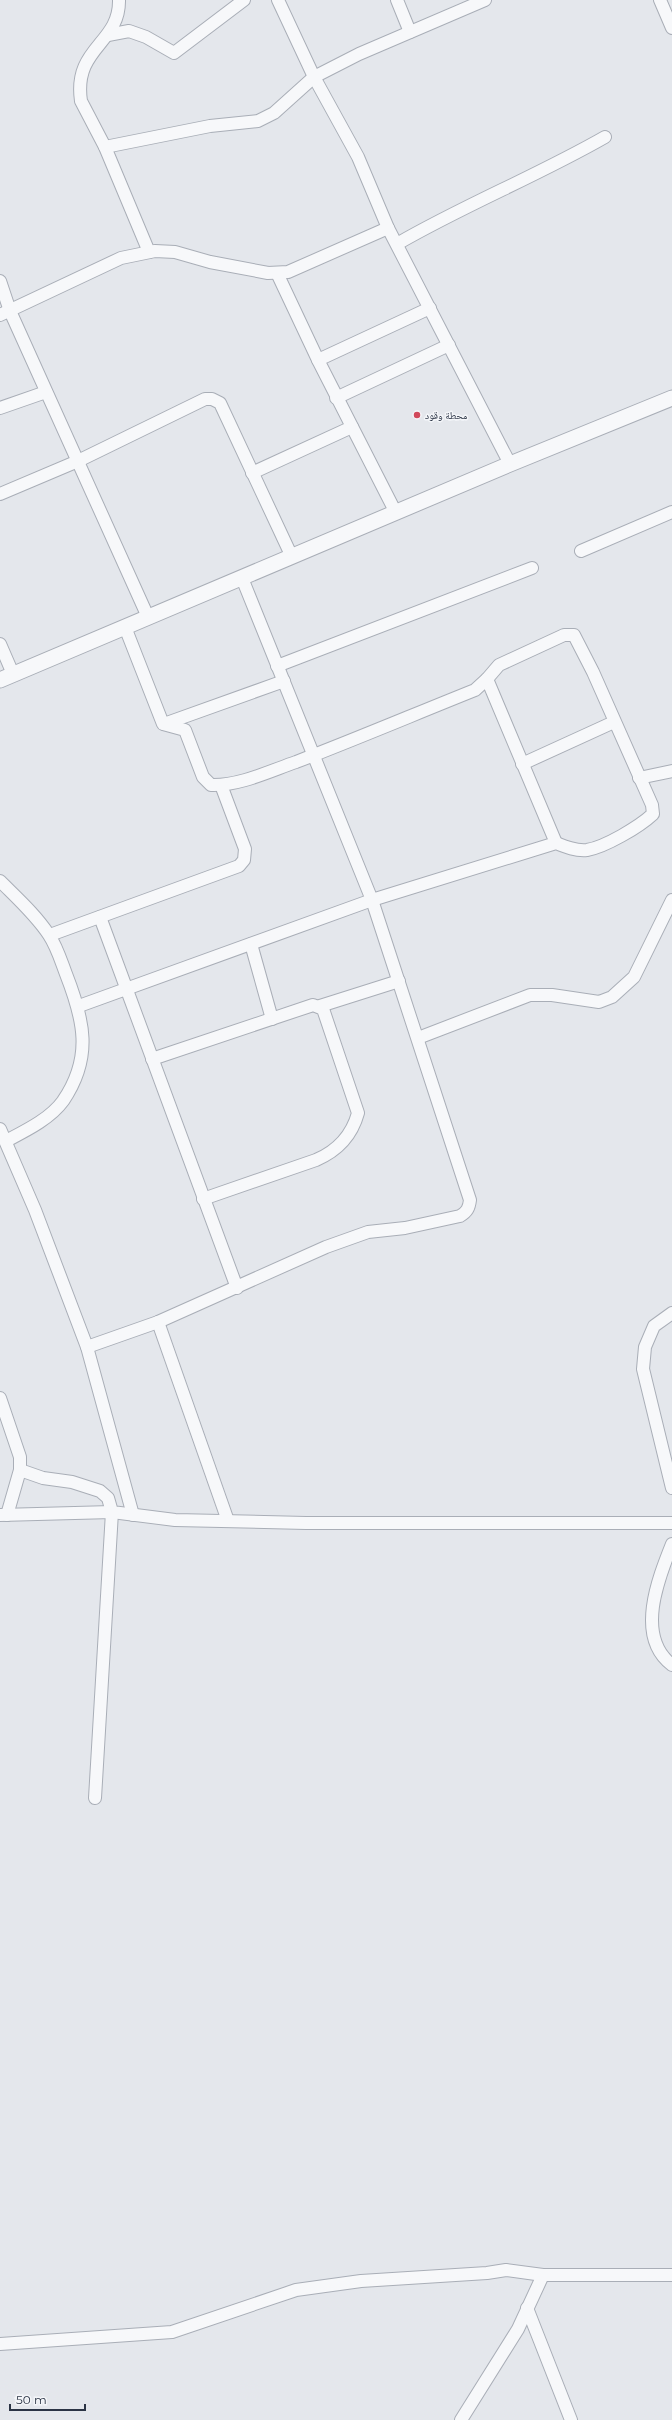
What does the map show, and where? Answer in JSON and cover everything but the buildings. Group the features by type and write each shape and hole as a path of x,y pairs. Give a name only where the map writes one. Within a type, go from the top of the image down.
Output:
{"street":[{"path":"119,0 118,16 108,35 95,48 82,69 80,85 81,101 105,147 149,252"},
{"path":"108,35 129,31 146,37 174,53 244,0"},
{"path":"397,0 410,32"},
{"path":"105,147 210,126 258,121 274,113 314,78 359,54 485,0"},
{"path":"660,0 672,28"},
{"path":"281,3 314,78 358,157 388,228 510,464"},
{"path":"397,244 436,222 574,154 605,137"},
{"path":"5,313 121,258 149,252 175,252 210,262 277,272 288,272 388,228"},
{"path":"277,272 336,398 396,513"},
{"path":"0,281 5,313 46,392 148,617"},
{"path":"318,360 430,308"},
{"path":"336,398 448,345"},
{"path":"0,408 46,392"},
{"path":"0,644 7,677 510,464 672,398"},
{"path":"0,494 78,461 206,400 212,399 220,403 292,557"},
{"path":"252,473 352,427"},
{"path":"581,551 672,512"},
{"path":"278,666 532,568"},
{"path":"87,1347 158,1322 326,1247 368,1232 405,1228 466,1212 470,1200 372,900 242,578"},
{"path":"125,627 163,724"},
{"path":"79,1006 372,900 556,843 568,848 588,850 621,836 645,822 652,814 652,805 593,672 572,634 564,635 499,665 475,690 267,773 221,785 211,785 203,777 185,730 163,724"},
{"path":"487,679 556,843"},
{"path":"163,724 284,681"},
{"path":"522,764 614,722"},
{"path":"639,778 672,771"},
{"path":"50,935 239,866 244,860 245,849 221,785"},
{"path":"0,882 22,902 50,935 79,1006 84,1045 77,1076 62,1102 27,1131 6,1141"},
{"path":"418,1038 530,995 552,995 599,1002 612,997 634,977 671,906"},
{"path":"100,917 203,1200 237,1288"},
{"path":"251,944 272,1019"},
{"path":"152,1059 313,1005 320,1006 399,981"},
{"path":"203,1200 322,1158 337,1148 349,1135 358,1113 323,1008 320,1006"},
{"path":"0,1129 35,1210 87,1347 133,1515"},
{"path":"672,1313 654,1326 645,1347 643,1369 672,1488"},
{"path":"158,1322 228,1521"},
{"path":"0,1398 20,1457 20,1470 3,1515 112,1512 133,1515 228,1521 374,1524 672,1523"},
{"path":"20,1470 43,1478 72,1482 100,1491 108,1498 112,1512 95,1798"},
{"path":"672,1544 659,1577 653,1601 654,1642 661,1655 672,1665"},
{"path":"0,2344 172,2332 296,2290 361,2281 487,2274 506,2270 543,2276 672,2275"},
{"path":"461,2420 518,2329 543,2276"},
{"path":"528,2308 571,2420"}],"place":[{"name":"محطة وقود","path":"417,415"}]}
